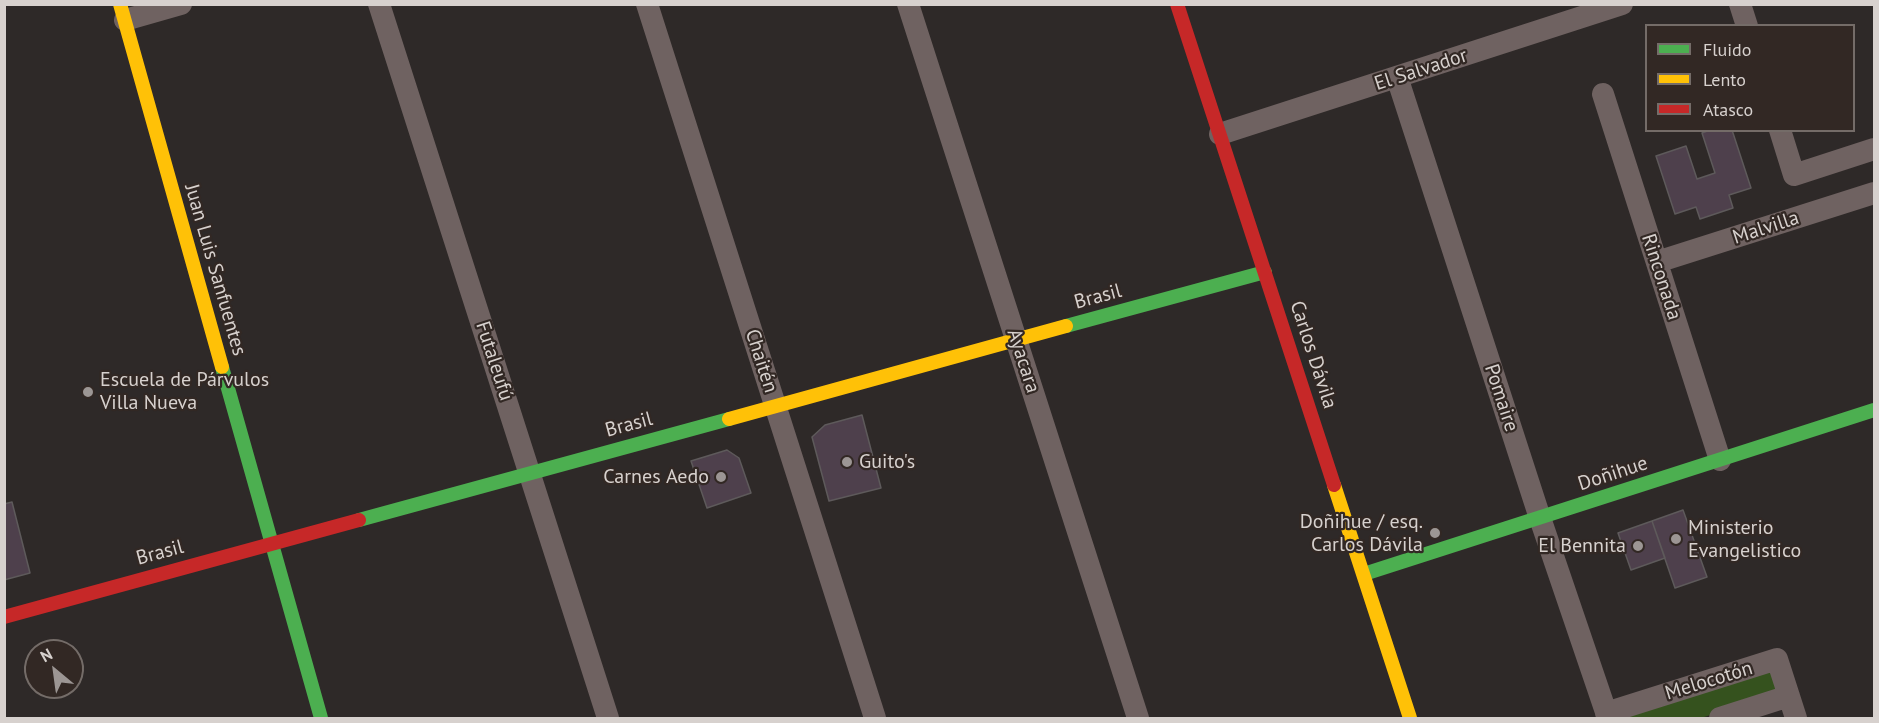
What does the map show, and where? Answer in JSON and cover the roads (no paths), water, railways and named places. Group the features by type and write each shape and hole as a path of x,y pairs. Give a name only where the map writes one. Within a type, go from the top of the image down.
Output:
{"street":[{"path":"122,12 181,4"},
{"name":"Futaleufú","path":"379,4 608,718"},
{"name":"Chaitén","path":"647,4 875,718"},
{"name":"Ayacara","path":"908,4 1138,718"},
{"name":"Carlos Dávila","path":"1177,4 1410,718"},
{"name":"El Salvador","path":"1220,134 1622,4"},
{"path":"1740,4 1746,24"},
{"name":"Juan Luis Sanfuentes","path":"122,12 321,718"},
{"name":"Pomaire","path":"1397,77 1540,518 1607,716"},
{"name":"Rinconada","path":"1603,94 1720,460"},
{"path":"1781,132 1794,175 1875,149"},
{"name":"Malvilla","path":"1657,262 1875,193"},
{"name":"Brasil","path":"4,617 1264,272"},
{"name":"Doñihue","path":"1364,574 1875,410"},
{"name":"Melocotón","path":"1607,716 1777,659 1789,696 1720,718"},
{"path":"1789,696 1796,718"}],"place":[{"name":"Escuela de Párvulos Villa Nueva","path":"88,392"},
{"name":"Guito's","path":"847,462"},
{"name":"Carnes Aedo","path":"721,477"},
{"name":"Doñihue / esq. Carlos Dávila","path":"1435,533"},
{"name":"Ministerio Evangelistico","path":"1676,539"},
{"name":"El Bennita","path":"1638,546"}]}
